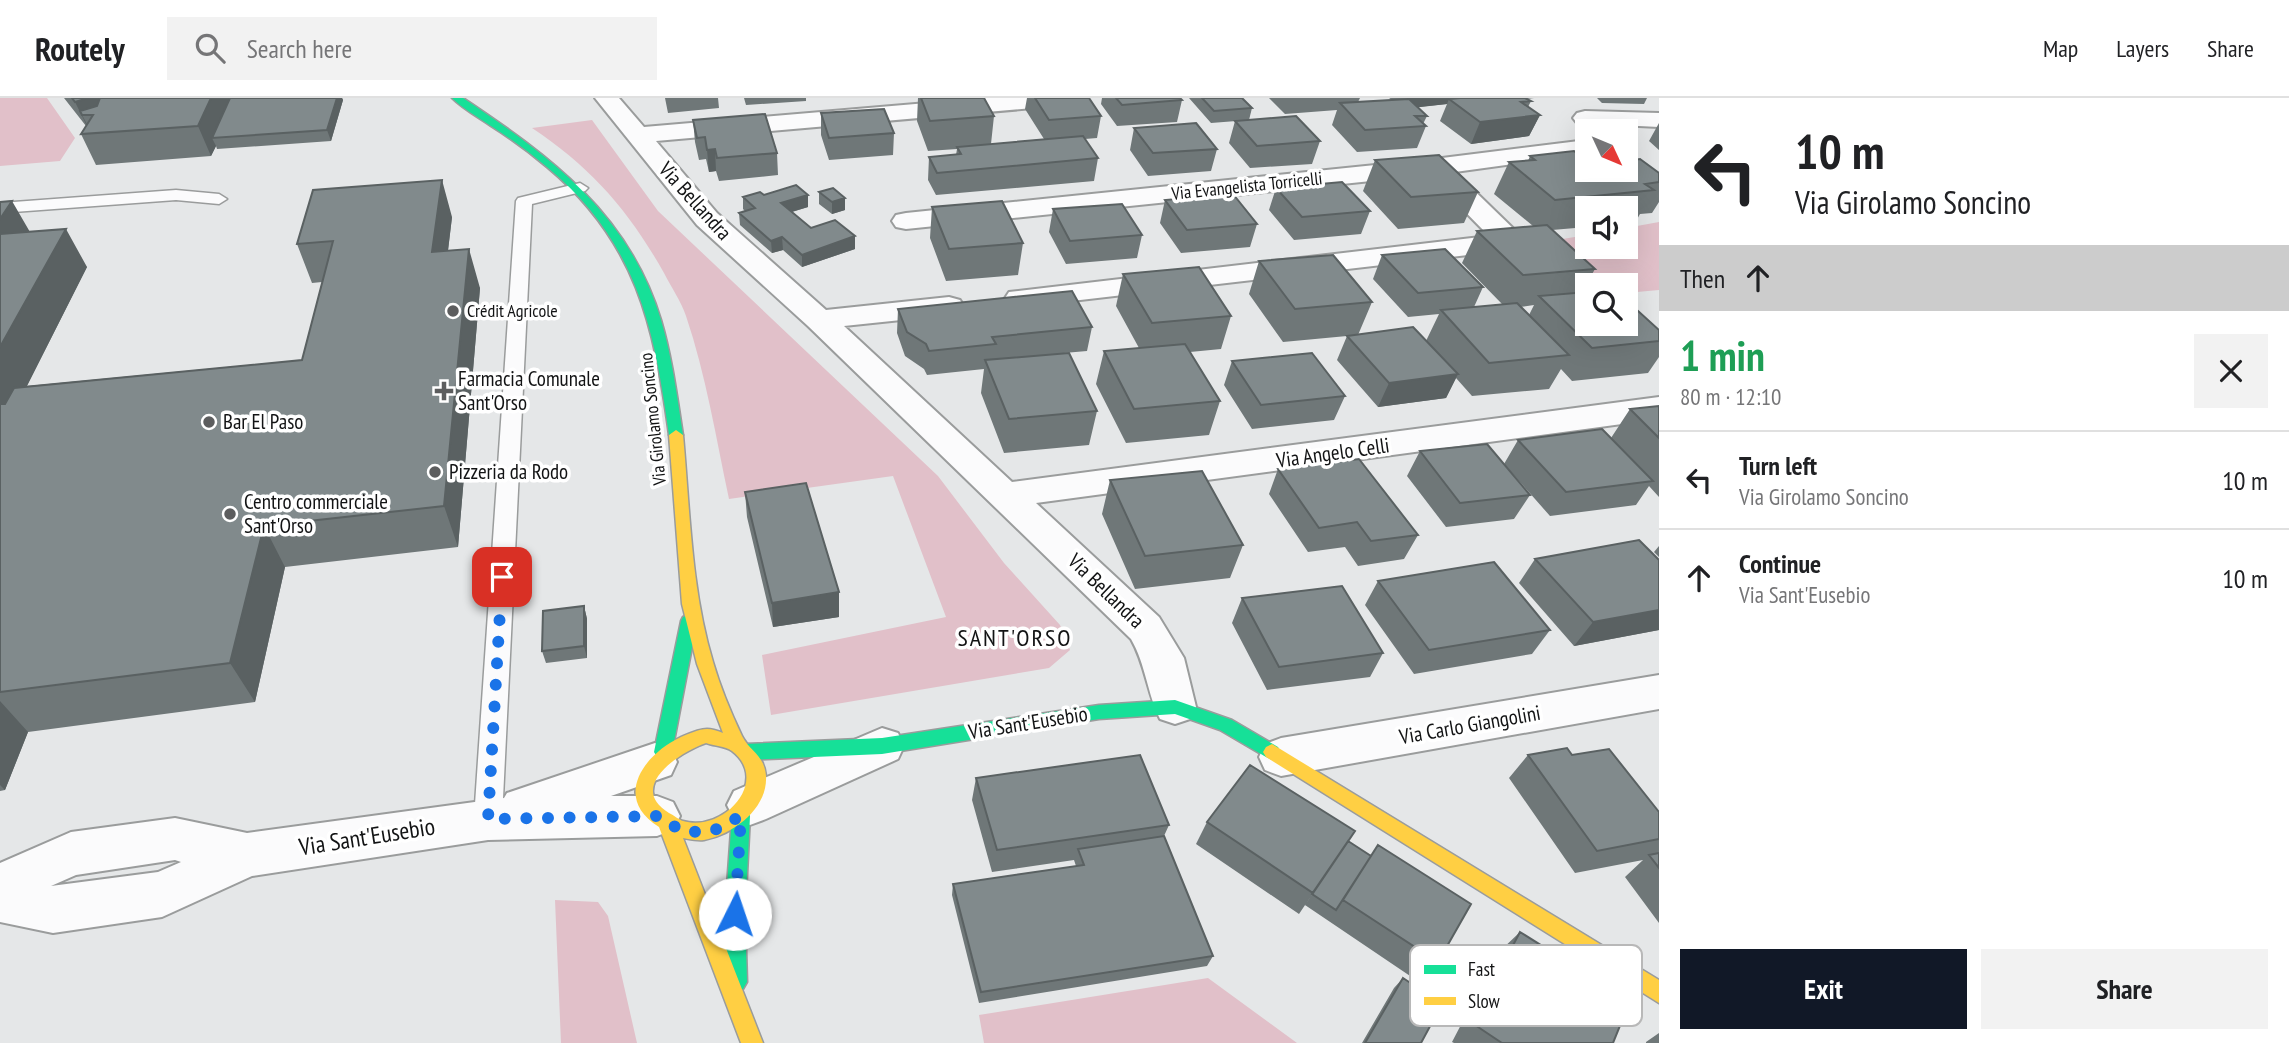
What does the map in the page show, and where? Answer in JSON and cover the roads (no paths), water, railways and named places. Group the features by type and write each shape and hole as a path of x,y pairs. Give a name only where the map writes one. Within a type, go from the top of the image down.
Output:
{"main road":[{"name":"Via Girolamo Soncino","path":"457,98 534,149 580,188 602,215 638,271 667,355 691,612 707,670 741,748 758,776 757,790 746,810 735,914 736,1008"},
{"name":"Via Girolamo Soncino","path":"691,612 659,757 648,775 646,790 663,820 752,1043"},
{"name":"Via Sant'Eusebio","path":"741,748 882,746 1099,712 1175,707"},
{"path":"1175,707 1226,725 1281,757 1583,945"},
{"path":"659,757 690,738 706,736 741,748"},
{"path":"663,820 682,831 713,831 746,810"},
{"path":"1642,981 1659,992"}],"street":[{"name":"Via Bellandra","path":"607,98 707,219 819,320 1145,628 1163,658 1175,707"},
{"path":"638,135 1068,98"},
{"path":"1567,98 1586,119"},
{"path":"1638,121 1659,120"},
{"name":"Via Evangelista Torricelli","path":"906,221 1434,167 1575,149"},
{"path":"819,320 1511,243 1434,167"},
{"name":"Via Angelo Celli","path":"1006,495 1659,408"},
{"name":"Via Carlo Giangolini","path":"1281,757 1659,692"},
{"name":"Via Sant'Eusebio","path":"746,810 882,746"},
{"name":"Via Sant'Eusebio","path":"488,819 659,757"},
{"name":"Via Sant'Eusebio","path":"0,899 53,910 162,894 247,855 488,819 663,820"},
{"name":"Via Sant'Eusebio","path":"0,886 71,854 175,839 247,855"}],"lane":[{"path":"488,819 524,201 580,188"},
{"path":"0,208 176,195 219,199"}],"place":[{"name":"Crédit Agricole","path":"453,311"},
{"name":"Farmacia Comunale Sant'Orso","path":"444,391"},
{"name":"Bar El Paso","path":"209,422"},
{"name":"Pizzeria da Rodo","path":"435,472"},
{"name":"Centro commerciale Sant'Orso","path":"230,514"}],"district":[{"name":"SANT'ORSO","path":"1015,638"}]}
